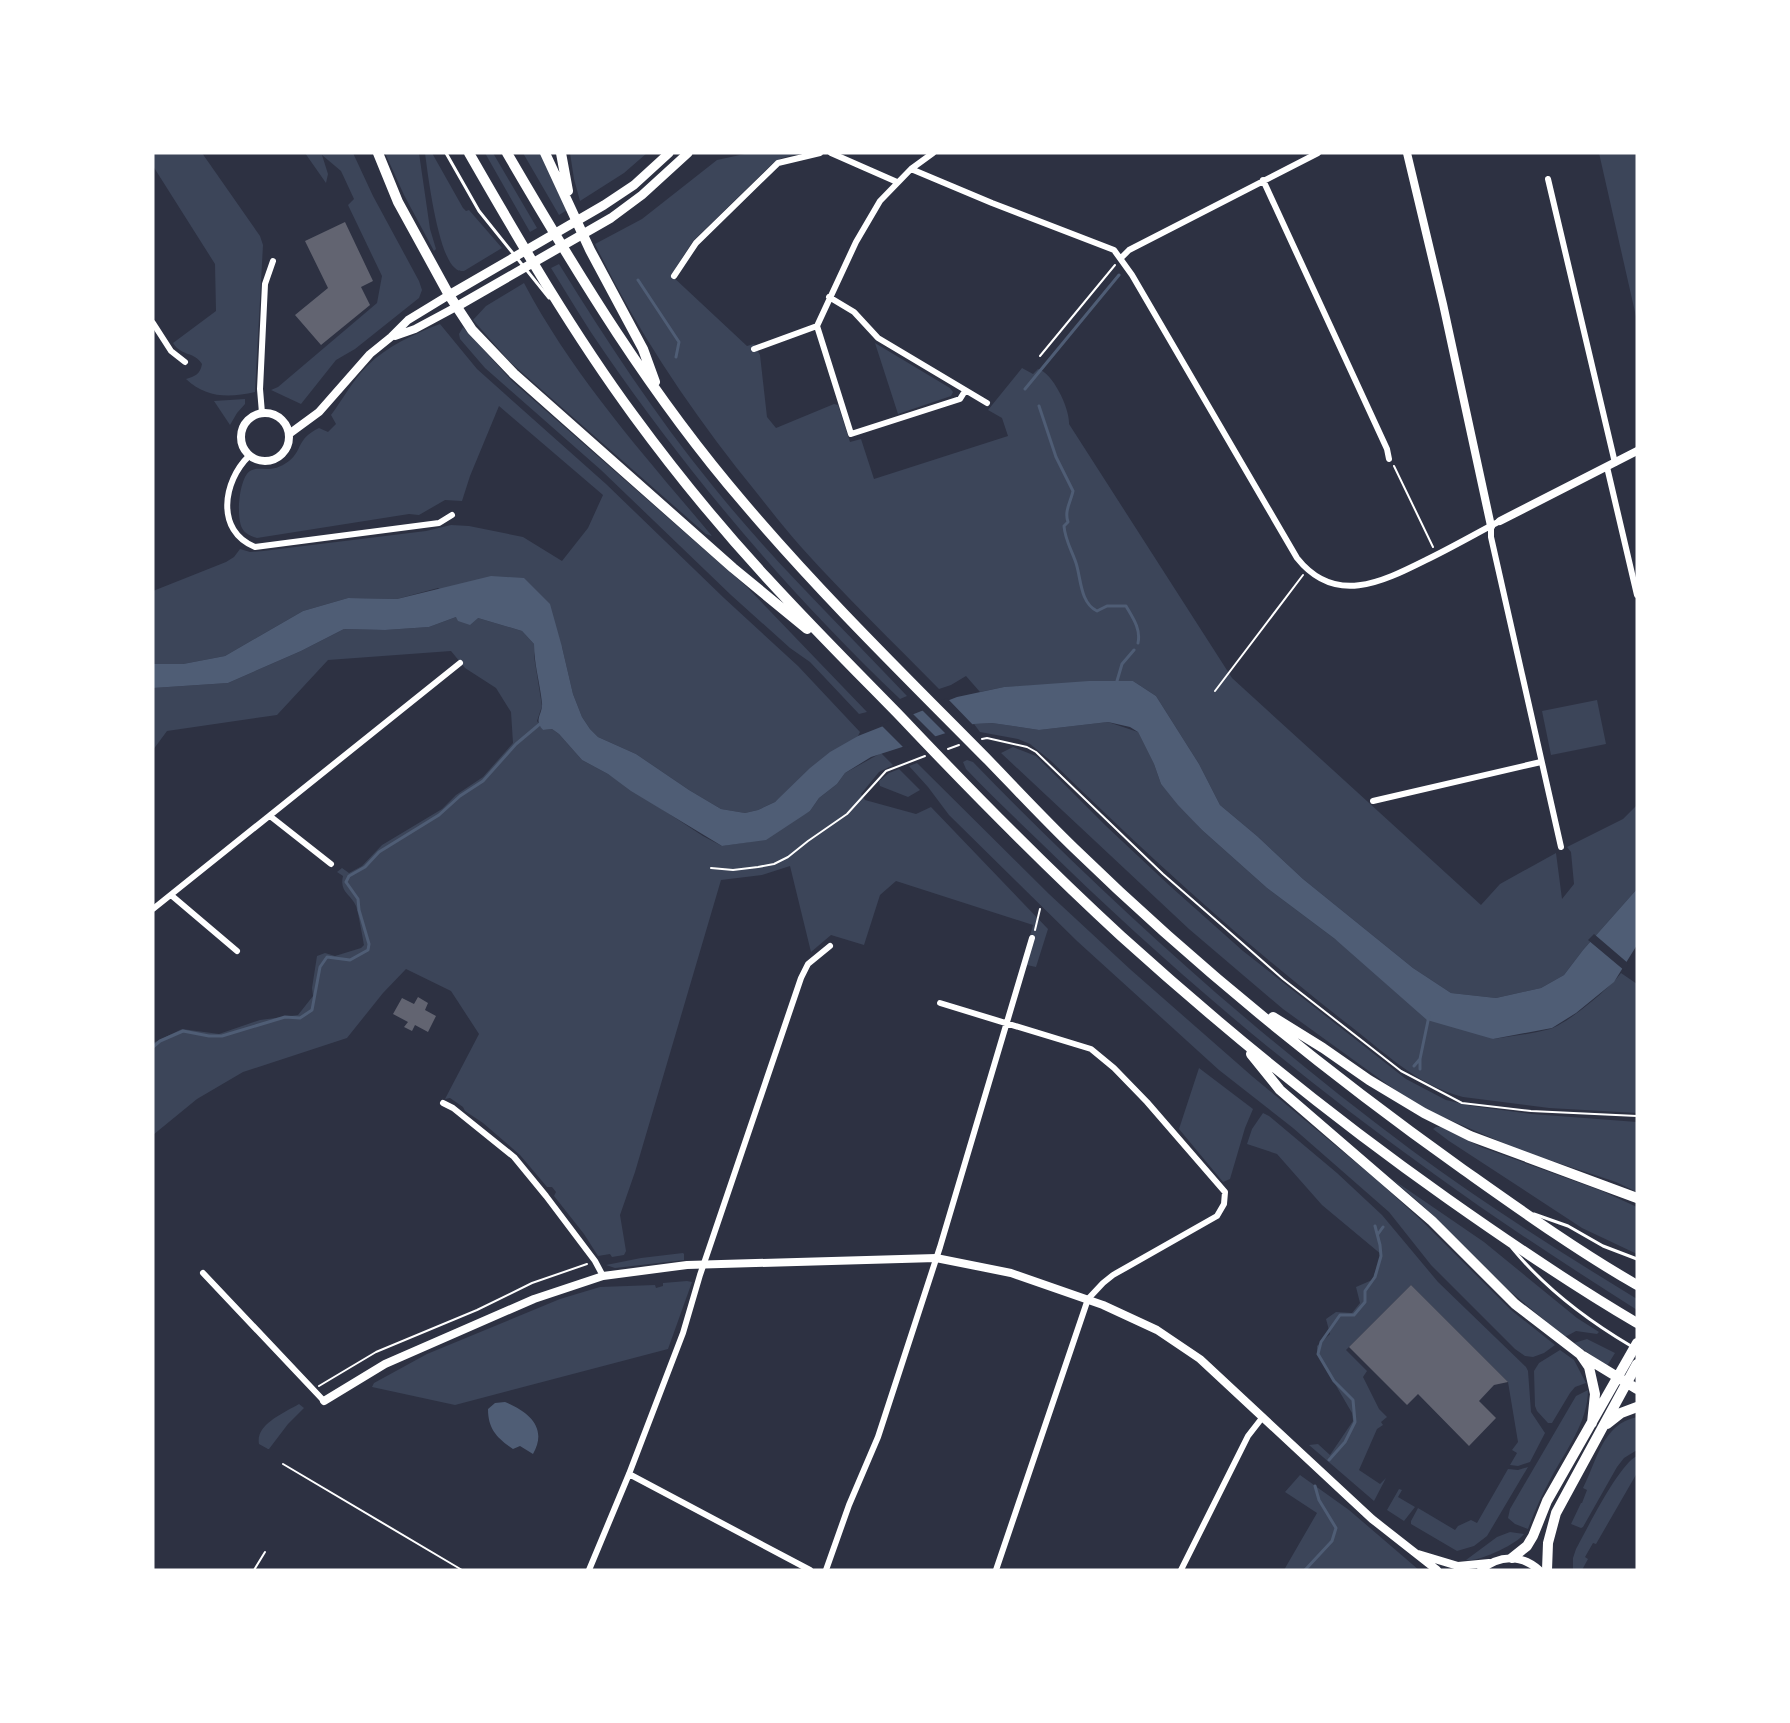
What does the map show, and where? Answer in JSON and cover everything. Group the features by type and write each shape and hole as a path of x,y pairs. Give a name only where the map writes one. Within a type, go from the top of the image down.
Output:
{"highway":[{"path":"378,153 398,202 449,295 472,330 514,374 734,568 844,660"},
{"path":"469,153 579,336 633,415 763,574 950,769 1119,934 1236,1037 1358,1135 1503,1238 1637,1323"},
{"path":"507,153 613,329 660,396 722,476 780,545 984,757 1090,863 1239,997 1349,1086 1518,1209 1637,1285"},
{"path":"545,153 590,250 643,349 660,396"},
{"path":"561,153 573,214"},
{"path":"1239,997 1424,1113 1470,1136 1637,1198"},
{"path":"1236,1037 1280,1090 1432,1221 1515,1304 1580,1354 1623,1378 1637,1389"},
{"path":"1547,1570 1548,1543 1553,1521 1597,1425 1623,1378 1637,1343"},
{"path":"1580,1354 1589,1367 1595,1394 1597,1425"},
{"path":"1623,1378 1637,1364"},
{"path":"1512,1558 1527,1546 1547,1501 1597,1425 1637,1407"}],"main road":[{"path":"449,295 604,205 634,185 669,153"},
{"path":"456,307 611,218 642,195 688,153"},
{"path":"1481,1570 1500,1559 1512,1558 1525,1561 1539,1570"}],"street":[{"path":"674,276 696,243 778,163 820,153"},
{"path":"831,153 897,182"},
{"path":"933,153 911,169 880,201 856,242 817,326 851,434 960,399 965,391"},
{"path":"1121,258 1129,250 1318,153"},
{"path":"1407,153 1443,304 1491,526 1491,537 1561,847"},
{"path":"911,169 1114,250 1121,258 1297,558 1307,570 1323,581 1351,586 1366,586 1383,581 1637,451"},
{"path":"1548,179 1615,463"},
{"path":"1263,180 1387,448 1389,459"},
{"path":"262,412 260,389 265,284 273,261"},
{"path":"289,434 319,412 370,354 408,320 449,295"},
{"path":"829,297 854,312 878,338 987,403"},
{"path":"391,337 415,329 456,307"},
{"path":"153,323 171,351 185,362"},
{"path":"754,349 817,326"},
{"path":"262,412 272,413 280,418 289,434 286,448 276,458 262,461 249,456 242,446 241,430 249,418 262,412"},
{"path":"249,456 235,475 227,502 234,533 244,543 255,547 439,523 452,515"},
{"path":"1606,467 1637,595"},
{"path":"153,909 460,663"},
{"path":"1373,801 1541,762"},
{"path":"270,816 331,864"},
{"path":"171,895 237,951"},
{"path":"826,1570 849,1506 878,1437 936,1258 1032,938"},
{"path":"589,1570 683,1333 703,1265 801,978 808,964 830,946"},
{"path":"940,1003 1091,1050 1103,1058 1161,1117 1225,1192 1224,1204 1217,1216 1113,1275 1103,1282 1088,1299 996,1570"},
{"path":"443,1103 453,1108 514,1157 595,1261 603,1276"},
{"path":"203,1273 324,1401 385,1364 534,1299 603,1276 703,1265 936,1258 1011,1273 1088,1299 1140,1321 1185,1348 1215,1372 1363,1512 1437,1570"},
{"path":"1181,1570 1248,1436 1262,1418"},
{"path":"629,1474 810,1570"},
{"path":"1412,1552 1458,1566 1490,1563"}],"lane":[{"path":"446,153 479,211 579,336"},
{"path":"1518,1209 1568,1226 1603,1246 1637,1259"},
{"path":"1503,1238 1533,1274 1597,1326 1637,1349"}],"path":[{"path":"1040,356 1121,258"},
{"path":"1389,459 1396,468 1436,555"},
{"path":"1215,691 1307,570"},
{"path":"978,740 987,738 1008,742 1036,752 1163,874 1283,979 1401,1071 1462,1103 1531,1111 1637,1116"},
{"path":"940,751 959,746"},
{"path":"711,868 733,870 758,867 774,864 788,857 808,840 847,814 886,771 929,755"},
{"path":"1032,938 1040,909"},
{"path":"314,1389 376,1352 477,1310 532,1284 595,1261"},
{"path":"283,1464 462,1570"},
{"path":"255,1570 265,1552"}],"shaded area":[{"path":"153,153 202,153 260,236 263,245 255,392 218,395 202,390 186,379 197,374 202,364 173,343 216,311 215,264 153,166"},
{"path":"305,153 353,153 422,290 419,298 355,349 336,360 301,404 271,390 278,387 377,303 382,276 348,205 354,199 341,171 322,155 328,174 326,183"},
{"path":"385,153 419,153 430,229 436,249 434,251 404,195"},
{"path":"425,153 432,153 463,208 466,211 469,210 502,248 464,271 455,268 444,248 435,214"},
{"path":"485,153 493,153 537,228 530,232"},
{"path":"523,153 540,153 567,210 559,215"},
{"path":"570,153 647,153 624,173 580,201"},
{"path":"749,153 802,153 773,163 693,241 671,275 747,346 754,344 760,355 767,417 776,428 834,404 838,405 850,442 861,439 874,479 1008,436 1002,418 988,410 1022,368 1033,374 1038,369 1044,372 1060,392 1069,417 1069,424 1232,678 1481,905 1500,884 1556,853 1562,899 1574,884 1571,852 1567,847 1623,819 1637,805 1637,889 1564,975 1541,988 1496,998 1451,993 1413,968 1303,879 1220,805 1199,764 1156,696 1133,681 1004,687 980,692 966,676 939,689 793,538 736,467 678,387 642,331 595,244 642,219 717,160"},
{"path":"1599,153 1637,153 1637,321"},
{"path":"559,264 632,377 712,485 783,566 907,696 900,699 859,659 781,576 707,490 591,332 551,268"},
{"path":"524,283 543,317 587,383 712,536 706,534 510,362 473,320 486,306"},
{"path":"440,324 477,369 606,484 798,666 860,732 858,736 775,802 745,813 721,809 636,754 598,737 590,729 582,717 573,694 562,647 438,588 397,599 348,598 303,611 225,656 183,664 153,664 153,591 226,562 240,549 250,552 263,551 426,531 451,525 469,526 523,537 562,561 588,528 603,495 499,406 462,501 445,500 419,515 409,514 257,538 250,536 242,528 239,515 240,498 246,475 254,469 271,469 283,465 293,457 303,440 312,432 319,428 328,432 336,424 331,415 367,366 383,352 401,341"},
{"path":"463,327 512,381 747,587 867,712 859,714 810,662 790,648 731,595 601,470 485,368 460,339 459,334"},
{"path":"875,343 950,388 953,392 951,396 898,414"},
{"path":"245,399 245,404 230,425 214,401"},
{"path":"491,576 524,578 550,604 573,694 582,717 590,729 598,737 636,754 721,809 745,813 775,802 830,752 858,736 957,697 1004,687 1089,681 1133,681 1156,696 1199,764 1220,805 1303,879 1413,968 1451,993 1496,998 1541,988 1564,975 1637,889 1637,945 1614,982 1576,1013 1552,1028 1493,1039 1427,1020 1335,939 1267,888 1202,830 1161,784 1138,732 1130,727 1108,722 1039,730 992,723 974,724 871,757 845,773 837,784 819,798 810,811 766,840 722,846 582,760 552,729 543,730 539,723 542,703 534,644 522,631 478,618 470,625 458,621 456,617 429,627 385,630 344,629 228,683 153,688 153,664 183,664 225,656 303,611 348,598 397,599"},
{"path":"456,617 478,618 522,631 534,644 542,706 537,721 543,730 552,729 582,760 722,846 749,842 810,811 819,798 837,784 845,773 881,753 893,765 879,772 861,794 865,800 916,814 931,807 1048,929 1036,967 1022,964 1033,925 896,881 880,895 864,945 831,935 811,952 790,866 762,875 721,880 635,1172 620,1215 626,1251 624,1255 598,1256 554,1196 556,1192 552,1187 547,1187 520,1155 483,1123 450,1098 445,1099 479,1034 451,991 406,969 383,993 347,1038 243,1072 197,1099 153,1135 153,1043 182,1029 219,1034 260,1020 298,1015 313,996 317,956 325,953 335,956 364,945 356,906 344,889 343,876 337,872 342,868 349,873 362,866 382,845 442,809 456,795 483,777 513,743 511,712 496,688 465,668 451,651 328,660 277,715 167,731 153,750 153,688 228,683 344,629 385,630 429,627"},
{"path":"1597,700 1606,744 1551,755 1542,711"},
{"path":"1108,722 1138,732 1161,784 1202,830 1267,888 1335,939 1493,1039 1558,1026 1588,1005 1621,973 1637,984 1637,1113 1549,1108 1463,1097 1430,1084 1386,1055 1231,928 1030,744 1018,739 980,732 974,724 992,723 1039,730"},
{"path":"1013,747 1036,756 1106,826 1243,951 1406,1079 1446,1100 1472,1106 1532,1114 1637,1122 1637,1192 1616,1182 1522,1151 1436,1114 1402,1095 1283,1009 1189,929 1001,753"},
{"path":"967,760 973,762 1130,915 1295,1059 1352,1105 1465,1189 1637,1299 1637,1310 1534,1244 1459,1192 1280,1057 1182,974 1087,887 966,769 963,762"},
{"path":"917,763 1049,894 1131,970 1253,1077 1377,1180 1421,1220 1511,1310 1555,1345 1533,1357 1525,1356 1515,1349 1431,1265 1389,1212 1293,1128 1219,1070 1077,941 949,815 909,766"},
{"path":"899,769 920,790 908,797 880,786 879,781"},
{"path":"1199,1068 1253,1109 1230,1179 1223,1182 1179,1129"},
{"path":"1263,1113 1337,1173 1382,1215 1438,1282 1526,1367 1531,1412 1545,1433 1530,1462 1518,1466 1510,1465 1517,1453 1512,1450 1518,1442 1508,1382 1411,1285 1346,1350 1367,1371 1363,1377 1379,1409 1387,1417 1381,1422 1383,1425 1377,1429 1359,1470 1380,1484 1386,1478 1374,1501 1309,1445 1318,1444 1330,1455 1353,1421 1352,1413 1317,1353 1317,1346 1330,1334 1326,1319 1336,1312 1352,1313 1360,1303 1356,1287 1372,1280 1382,1255 1322,1205 1277,1154 1247,1144 1252,1129"},
{"path":"1441,1127 1481,1147 1602,1191 1637,1207 1637,1254 1582,1228 1449,1141 1433,1129"},
{"path":"1392,1179 1484,1242 1577,1318 1599,1332 1597,1334 1576,1331 1565,1337 1506,1288 1422,1205"},
{"path":"683,1253 684,1260 615,1268 606,1265 641,1258"},
{"path":"692,1282 668,1349 455,1405 372,1387 374,1383 427,1354 560,1299 600,1287 655,1285 656,1288 663,1286 663,1283"},
{"path":"1587,1339 1615,1353 1607,1366 1574,1343"},
{"path":"1560,1350 1574,1360 1586,1383 1575,1387 1552,1423 1548,1423 1535,1406 1534,1371 1539,1363"},
{"path":"1588,1390 1580,1425 1544,1491 1528,1529 1515,1524 1508,1518 1510,1509 1576,1396"},
{"path":"505,1402 522,1411 534,1422 538,1436 533,1454 520,1446 513,1449 498,1437 492,1428 488,1409 495,1403"},
{"path":"299,1404 304,1408 269,1449 259,1444 259,1437 266,1425"},
{"path":"1637,1417 1637,1450 1624,1458 1617,1467 1583,1527 1571,1524 1587,1490 1583,1488 1608,1435 1625,1421"},
{"path":"1637,1456 1637,1473 1596,1544 1593,1543 1585,1557 1588,1559 1582,1570 1573,1570 1576,1549 1595,1513 1621,1471"},
{"path":"1528,1467 1487,1536 1474,1546 1457,1551 1411,1524 1418,1508 1455,1530 1458,1526 1471,1520 1477,1523 1508,1469 1518,1470"},
{"path":"1300,1475 1349,1510 1419,1570 1284,1570 1317,1513 1285,1492"},
{"path":"1399,1489 1402,1490 1398,1497 1415,1507 1404,1521 1387,1510"},
{"path":"1510,1532 1524,1534 1514,1543 1496,1552 1479,1559 1466,1560 1497,1537"}],"pier":[{"path":"947,698 975,727 947,735 920,708"},
{"path":"911,712 937,738 904,748 880,724"},
{"path":"1594,934 1629,964 1625,971 1588,940"}],"building":[{"path":"345,222 373,281 361,287 370,305 321,345 295,315 328,288 305,241"},
{"path":"418,997 428,1003 425,1010 436,1016 428,1032 415,1025 412,1031 404,1027 408,1022 393,1014 402,998 414,1004"},
{"path":"1411,1285 1508,1382 1494,1385 1479,1401 1496,1418 1469,1446 1418,1394 1407,1405 1349,1347"}],"waterway":[{"path":"1025,389 1119,275"},
{"path":"638,280 679,342 676,357"},
{"path":"1039,406 1056,457 1073,491 1067,510 1068,522 1064,526 1084,596 1091,607 1097,611 1107,606 1126,606 1137,628 1138,643"},
{"path":"1117,681 1122,664 1134,650"},
{"path":"153,1047 160,1041 183,1031 222,1036 285,1017 300,1018 312,1010 320,967 327,957 350,960 368,950 369,944 358,899 346,882 349,876 365,867 379,852 439,815 460,796 483,781 516,744 541,723"},
{"path":"1414,1066 1420,1059 1429,1016"},
{"path":"1420,1059 1420,1069"},
{"path":"1329,1460 1345,1442 1355,1422 1353,1400 1334,1381 1318,1354 1321,1342 1340,1315 1354,1315 1365,1302 1365,1291 1375,1277 1381,1256 1375,1226"},
{"path":"1378,1234 1383,1227"},
{"path":"1305,1570 1332,1541 1336,1528 1319,1500 1315,1486"}]}
